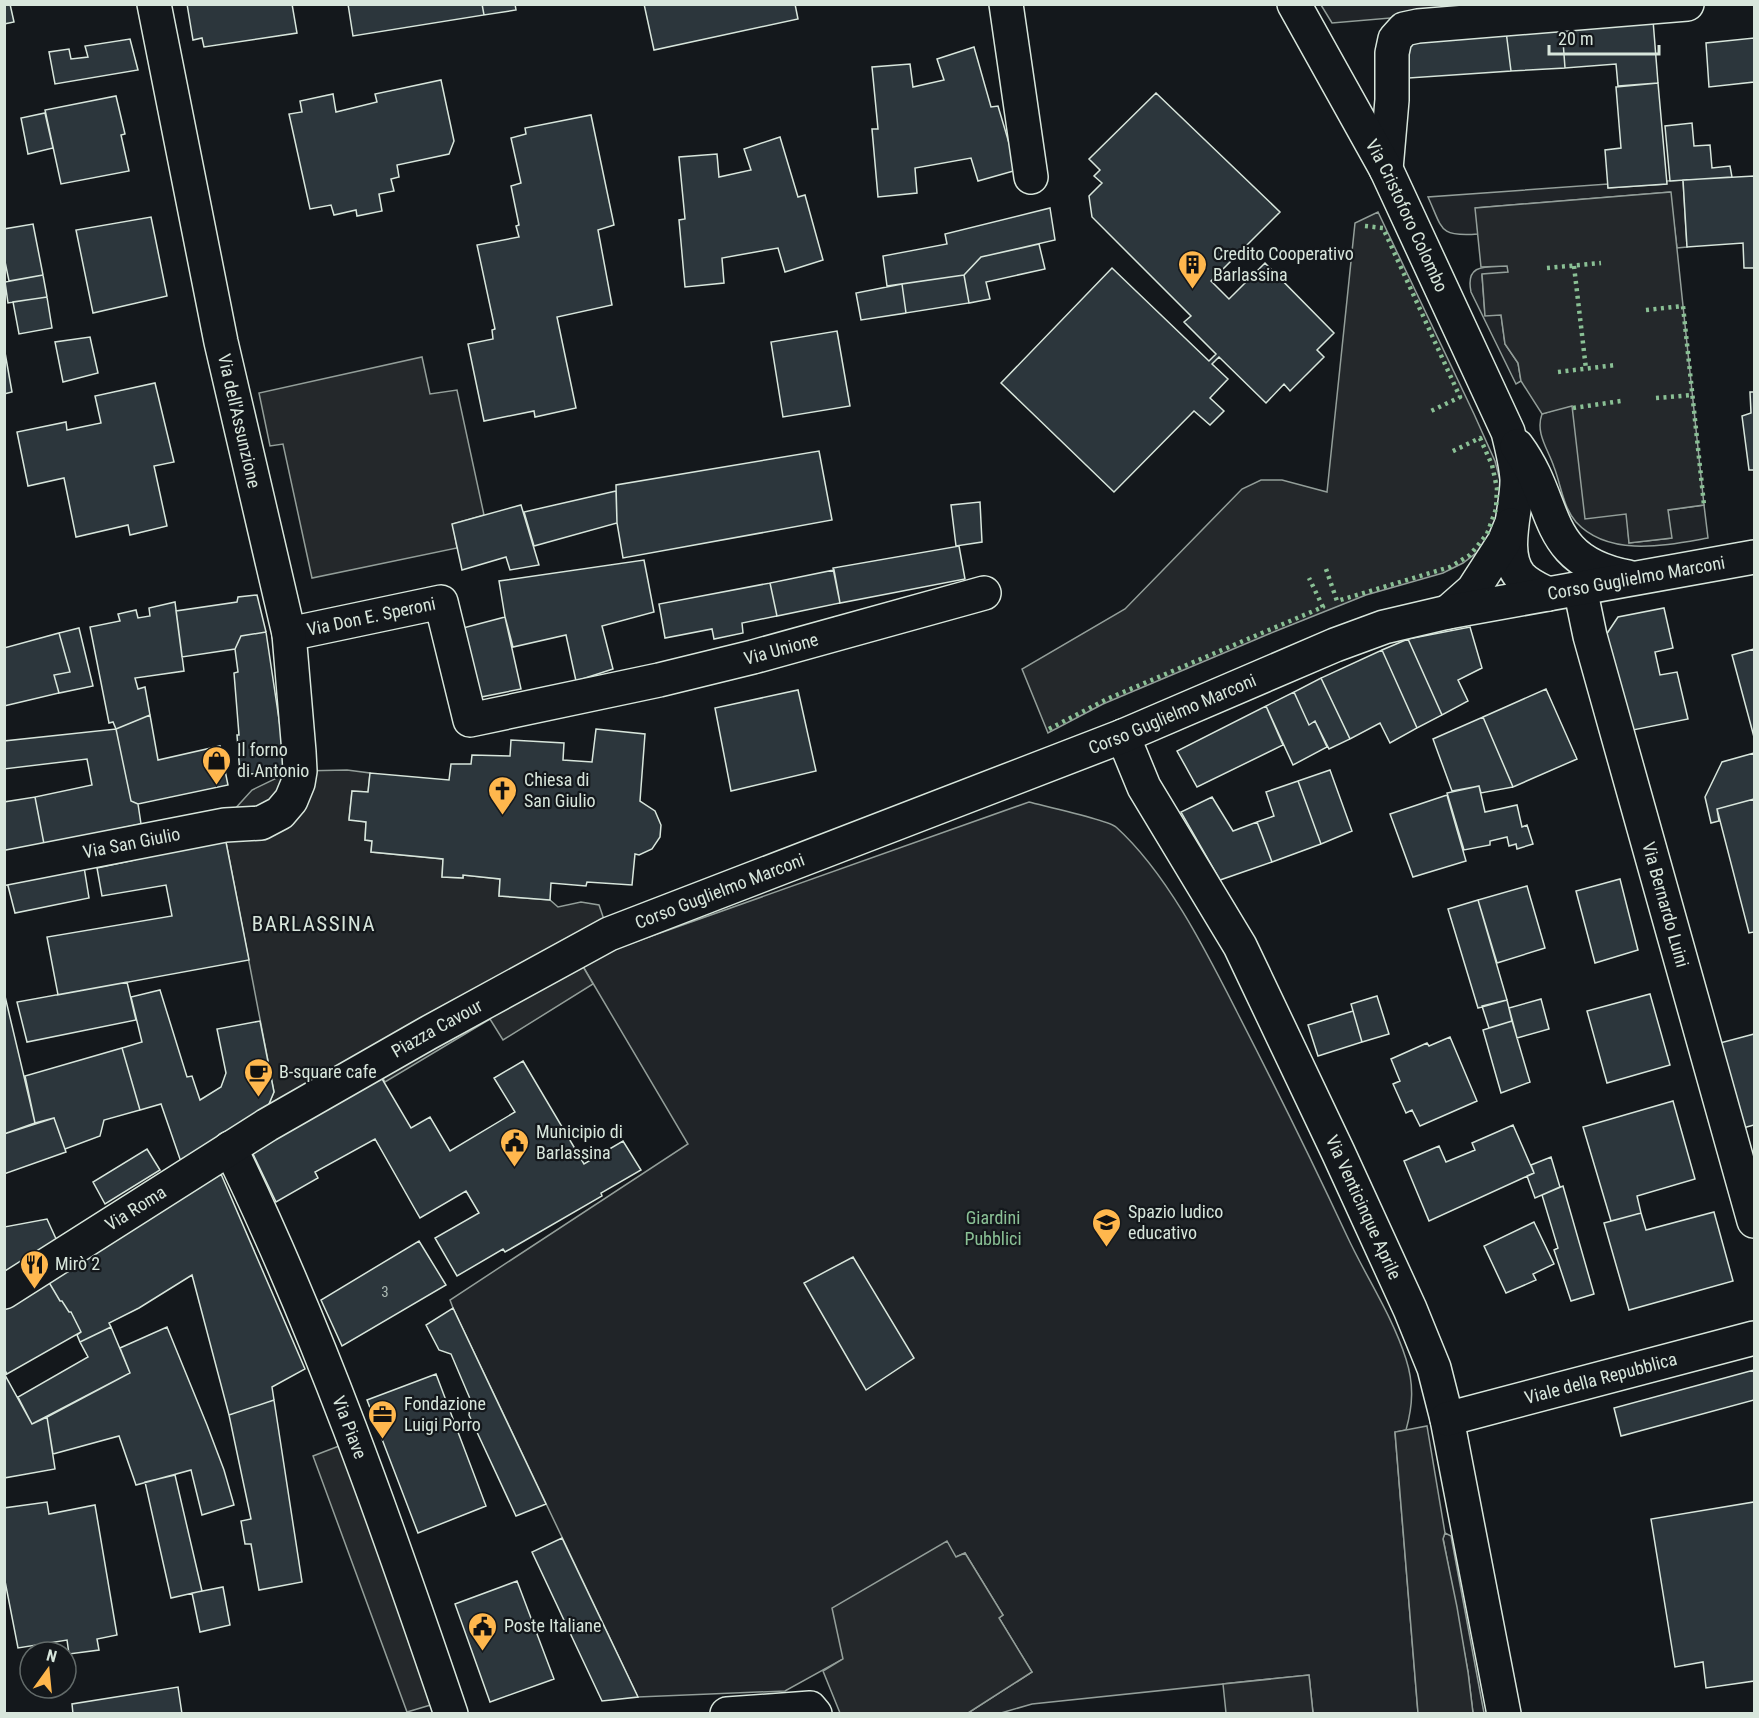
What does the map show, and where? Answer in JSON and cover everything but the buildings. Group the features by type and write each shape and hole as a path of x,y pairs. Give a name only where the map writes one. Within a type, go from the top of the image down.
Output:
{"street":[{"name":"Via dell'Assunzione","path":"154,4 224,353 289,634 300,771 291,800 280,813 261,823"},
{"path":"1006,4 1031,177"},
{"name":"Via Cristoforo Colombo","path":"1294,4 1386,169 1508,432 1536,478 1560,537 1571,552 1588,565 1610,574 1634,578"},
{"path":"1386,169 1392,100 1392,53 1395,39 1404,29 1686,4"},
{"name":"Via Cristoforo Colombo","path":"1508,432 1517,480 1510,544 1518,574 1538,593 1553,551 1552,520"},
{"name":"Via Cristoforo Colombo","path":"1448,612 1473,590 1504,542 1512,521"},
{"name":"Corso Guglielmo Marconi","path":"609,934 1123,736 1335,645 1384,627 1538,593 1580,588 1755,557"},
{"name":"Via Bernardo Luini","path":"1580,588 1590,636 1755,1221"},
{"name":"Via Unione","path":"576,698 753,657 984,593"},
{"name":"Via Don E. Speroni","path":"289,634 441,602 470,720 576,698"},
{"name":"Via Venticinque Aprile","path":"1123,736 1144,788 1240,946 1410,1309 1434,1368 1447,1419 1504,1713"},
{"name":"Via San Giulio","path":"4,868 225,825 261,823"},
{"name":"Piazza Cavour","path":"267,1125 428,1033 609,934"},
{"name":"Via Roma","path":"4,1292 267,1125"},
{"name":"Via Piave","path":"230,1149 313,1331 404,1574 452,1713"},
{"name":"Viale della Repubblica","path":"1447,1419 1755,1338"},
{"path":"727,1713 812,1711"}],"green space":[{"path":"1321,5 1543,5 1332,23"},
{"path":"1683,180 1687,247 1677,248 1670,192 1476,208 1478,234 1465,235 1444,229 1428,197 1608,184 1608,188 1666,184 1667,181"},
{"path":"1508,266 1508,273 1482,275 1485,315 1501,314 1505,344 1518,363 1521,381 1516,384 1471,292 1470,283 1474,271 1479,268"},
{"path":"1572,406 1627,514 1629,543 1671,538 1668,510 1704,505 1708,538 1657,546 1621,545 1605,541 1589,533 1576,522 1565,503 1540,428 1542,414"},
{"name":"Giardini Pubblici","path":"1029,802 1089,817 1116,827 1135,846 1169,890 1225,988 1354,1251 1394,1327 1409,1368 1411,1386 1410,1412 1406,1430 1395,1432 1418,1713 1313,1713 1309,1675 1032,1704 1001,1713 968,1713 1032,1672 999,1618 1003,1615 965,1553 956,1557 843,1659 785,1691 638,1697 453,1308 450,1300 688,1144 581,963"},
{"path":"1445,1533 1451,1536 1484,1713 1473,1713 1468,1672 1443,1538"}],"shaded area":[{"path":"1671,192 1704,505 1668,510 1672,538 1629,543 1626,514 1585,519 1572,406 1542,414 1521,381 1518,363 1505,344 1501,315 1485,316 1482,274 1508,272 1507,266 1481,267 1475,208"},
{"path":"1378,212 1495,461 1500,480 1501,500 1498,516 1490,535 1480,550 1463,563 1443,573 1366,595 1276,631 1103,704 1048,733 1022,669 1125,609 1242,489 1261,480 1282,480 1327,492 1355,223"},
{"path":"422,357 430,394 457,390 484,515 453,524 457,548 312,578 283,444 270,446 259,393"},
{"path":"347,770 370,773 368,792 352,791 349,819 366,822 365,840 372,841 371,852 443,859 442,877 463,878 463,875 500,879 499,896 550,900 558,907 581,902 599,905 609,934 581,963 593,984 503,1040 490,1019 385,1082 382,1077 266,1111 274,1092 225,837 233,811 252,790 287,773"},
{"path":"1427,1426 1445,1533 1443,1539 1457,1607 1473,1713 1418,1713 1395,1432"},
{"path":"339,1446 434,1704 407,1712 313,1456"},
{"path":"947,1541 956,1557 965,1553 1003,1615 999,1618 1032,1672 968,1713 840,1713 823,1671 843,1659 832,1608"},
{"path":"1309,1675 1313,1713 1226,1713 1223,1684"}],"hedge":[{"path":"1365,226 1383,228 1460,397 1431,411"},
{"path":"1547,268 1601,263"},
{"path":"1574,266 1586,369"},
{"path":"1646,310 1683,306 1704,505"},
{"path":"1558,372 1616,365"},
{"path":"1656,398 1693,395"},
{"path":"1573,408 1621,401"},
{"path":"1326,569 1337,601 1450,567 1470,555 1487,534 1496,509 1497,488 1492,465 1480,438 1449,453"},
{"path":"1049,729 1107,699 1323,607 1309,578"}],"place":[{"name":"Credito Cooperativo Barlassina","path":"1192,290"},
{"name":"Il forno di Antonio","path":"216,786"},
{"name":"Chiesa di San Giulio","path":"503,816"},
{"name":"B-square cafe","path":"258,1098"},
{"name":"Municipio di Barlassina","path":"515,1168"},
{"name":"Spazio ludico educativo","path":"1107,1248"},
{"name":"Mirò 2","path":"34,1290"},
{"name":"Fondazione Luigi Porro","path":"383,1440"},
{"name":"Poste Italiane","path":"483,1652"}],"district":[{"name":"BARLASSINA","path":"314,924"}]}
